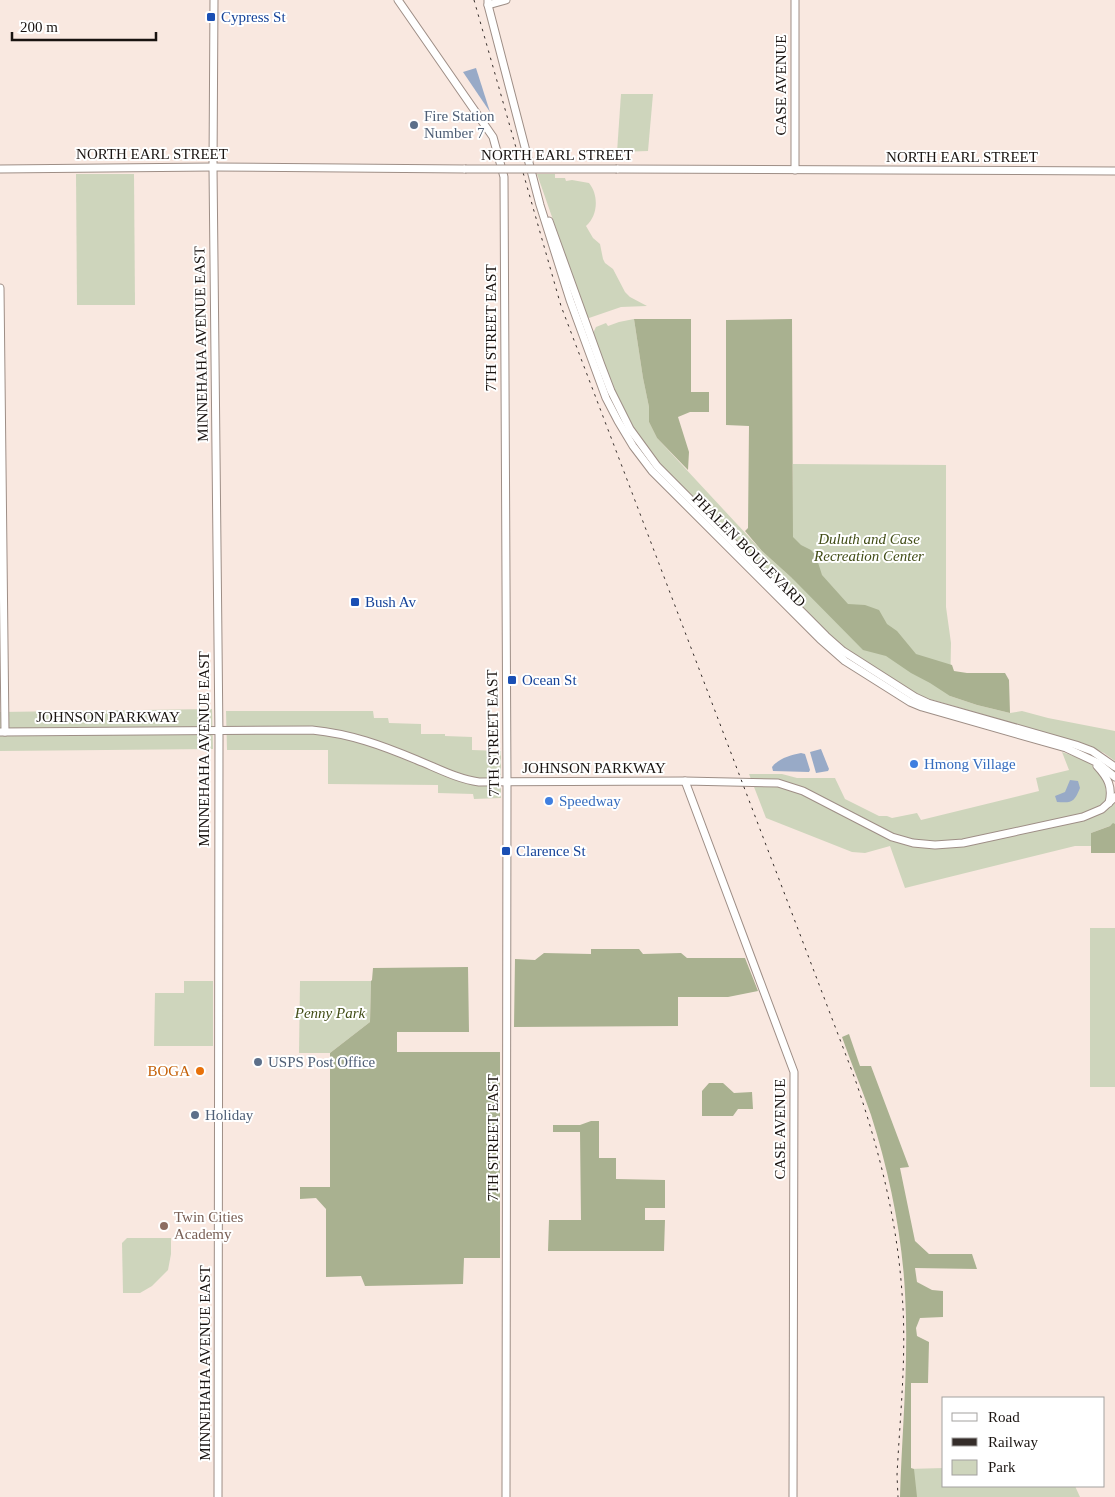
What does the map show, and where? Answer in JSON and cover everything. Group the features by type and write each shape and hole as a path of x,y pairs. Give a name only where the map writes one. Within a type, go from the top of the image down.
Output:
{"street":[{"name":"MINNEHAHA AVENUE EAST","path":"214,0 213,167 218,730 218,1497"},
{"name":"7TH STREET EAST","path":"398,0 493,137 504,177 507,782 506,1497"},
{"path":"486,2 506,0"},
{"name":"CASE AVENUE","path":"795,0 795,170"},
{"name":"PHALEN BOULEVARD","path":"486,2 550,238 570,300 606,398 633,446 652,471 820,639 846,661 922,708 1071,750 1098,763 1115,778"},
{"name":"NORTH EARL STREET","path":"0,169 213,167 1115,172"},
{"name":"PHALEN BOULEVARD","path":"534,176 611,391 630,429 663,473 842,651 896,686 928,703 1076,745 1092,751 1115,767"},
{"path":"0,288 2,732"},
{"name":"JOHNSON PARKWAY","path":"2,732 312,730 342,734 371,741 462,779 479,782 685,781 786,785 803,791 892,837 912,843 935,845 963,843 1082,817 1102,809 1115,797"},
{"path":"1071,750 1094,763 1105,775 1111,788 1109,803"},
{"name":"CASE AVENUE","path":"685,781 794,1072 793,1497"}],"green space":[{"path":"621,94 653,94 648,151 617,152"},
{"path":"76,174 134,174 135,305 77,305"},
{"path":"537,174 555,174 555,178 565,178 566,181 572,180 589,183 596,199 596,205 593,217 586,226 593,238 600,244 605,263 613,269 625,292 630,297 647,306 621,307 589,318 587,317"},
{"name":"Duluth and Case Recreation Center","path":"634,319 649,407 649,422 657,438 762,551 792,578 793,464 946,465 946,607 951,643 950,696 1010,713 1022,711 1115,731 1115,761 1104,753 1082,743 919,696 846,649 834,639 670,476 633,427 613,389 593,333 596,327 606,323 608,326"},
{"path":"634,319 691,319 691,392 709,392 709,412 690,412 678,417 689,452 688,470 657,438 649,422 649,407"},
{"path":"792,319 793,537 816,556 822,575 848,604 865,605 879,610 887,624 897,631 916,654 952,665 954,671 1005,673 1009,680 1010,713 950,696 886,656 863,650 793,579 762,551 745,531 748,528 749,426 726,425 726,320"},
{"path":"212,709 213,749 0,751 0,712"},
{"path":"226,711 373,711 374,718 388,718 389,723 421,724 421,734 472,737 472,750 501,751 501,798 474,799 473,794 438,793 438,785 328,784 328,750 227,750"},
{"path":"1062,752 1088,761 1115,793 1115,824 1091,833 1091,846 1075,846 905,888 890,846 865,853 852,852 766,818 749,774 782,774 797,778 835,778 845,799 879,816 892,818 917,813 921,820 1039,791 1036,778 1069,770"},
{"path":"1113,823 1115,824 1115,853 1091,853 1091,833"},
{"path":"1090,928 1115,928 1115,1087 1090,1087"},
{"path":"591,949 639,949 643,954 681,953 687,958 745,958 758,991 728,997 678,997 678,1026 514,1027 515,959 535,960 544,953 591,954"},
{"path":"468,967 469,1032 397,1032 397,1052 500,1052 500,1258 464,1258 463,1284 365,1286 361,1276 326,1277 326,1209 316,1198 300,1199 300,1187 330,1187 330,1053 370,1022 373,968"},
{"path":"184,981 213,981 213,1046 154,1046 155,993 184,993"},
{"name":"Penny Park","path":"300,981 371,981 370,1022 330,1053 299,1053"},
{"path":"849,1034 860,1066 871,1066 909,1167 900,1168 915,1241 929,1254 972,1254 977,1269 915,1268 917,1282 932,1290 943,1291 943,1317 920,1318 916,1328 917,1336 929,1342 928,1383 911,1383 911,1468 914,1469 917,1497 900,1497 906,1370 906,1318 898,1225 878,1137 842,1037"},
{"path":"709,1083 723,1083 734,1093 752,1092 753,1109 738,1109 733,1116 702,1116 702,1091"},
{"path":"591,1121 599,1121 599,1158 616,1158 616,1179 665,1180 665,1208 645,1208 645,1220 665,1220 664,1251 548,1251 549,1220 581,1220 580,1132 553,1132 553,1125 580,1125"},
{"path":"127,1238 171,1238 168,1270 152,1286 140,1293 123,1293 122,1243"},
{"path":"942,1468 942,1487 1075,1487 1080,1497 908,1497 907,1469"}],"water":[{"path":"476,68 490,112 463,72"},
{"path":"821,749 829,769 828,771 816,773 810,752"},
{"path":"801,753 805,754 809,772 773,771 772,767 778,761"},
{"path":"1070,780 1078,781 1080,788 1076,796 1070,802 1057,802 1055,796 1065,792"}],"railway":[{"path":"474,0 561,306 855,1079 872,1132 886,1185 896,1239 902,1293 903,1362 897,1475 898,1497"}],"place":[{"name":"Cypress St","path":"211,17"},
{"name":"Fire Station Number 7","path":"414,125"},
{"name":"Bush Av","path":"355,602"},
{"name":"Ocean St","path":"512,680"},
{"name":"Hmong Village","path":"914,764"},
{"name":"Speedway","path":"549,801"},
{"name":"Clarence St","path":"506,851"},
{"name":"USPS Post Office","path":"258,1062"},
{"name":"BOGA","path":"200,1071"},
{"name":"Holiday","path":"195,1115"},
{"name":"Twin Cities Academy","path":"164,1226"}]}
